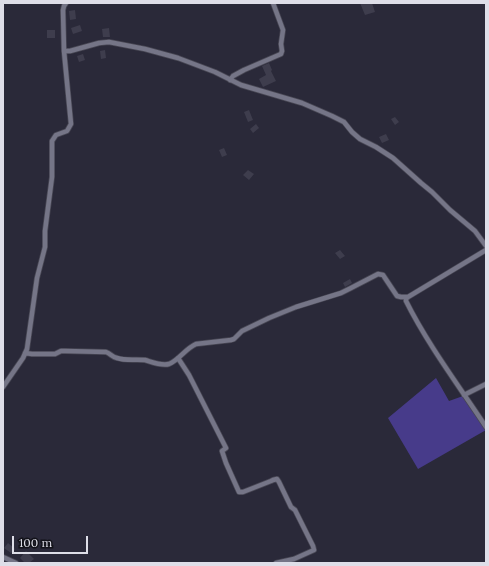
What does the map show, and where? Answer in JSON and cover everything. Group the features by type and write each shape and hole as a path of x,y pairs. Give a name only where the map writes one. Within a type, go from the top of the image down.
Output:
{"street":[{"path":"3,387 25,353 28,342 37,278 45,247 45,231 52,177 52,141 56,135 67,131 71,124 64,51 63,10 66,3"},
{"path":"230,80 233,76 244,70 281,54 283,30 273,3"},
{"path":"64,51 109,42 157,52 178,58 214,72 241,85 302,103 332,116 344,122 352,132 360,138 393,158 475,232 486,246"},
{"path":"25,353 56,354 61,351 106,352 120,359 144,360 163,364 170,363 196,344 234,339 242,331 269,318 296,307 341,293 378,274 384,275 397,296 408,297 486,250"},
{"path":"408,297 406,301 412,314 486,427"},
{"path":"178,358 189,375 226,448 222,451 239,492 243,492 277,479 280,482 291,507 295,510 313,546 314,550 294,559 276,563"},
{"path":"464,395 486,384"},
{"path":"3,557 16,563"}],"shaded area":[{"path":"436,378 449,401 463,396 486,430 418,469 388,418"}],"building":[{"path":"360,3 372,3 375,12 365,15"},
{"path":"75,10 76,19 70,20 69,11"},
{"path":"80,25 82,31 73,34 71,28"},
{"path":"109,28 110,37 103,37 102,29"},
{"path":"47,30 55,30 55,38 47,38"},
{"path":"105,50 106,58 101,59 100,51"},
{"path":"83,54 85,60 79,62 77,56"},
{"path":"269,63 276,81 263,87 259,79 266,75 262,66"},
{"path":"249,110 253,120 248,122 244,112"},
{"path":"395,117 399,122 395,125 391,119"},
{"path":"256,124 259,128 253,133 250,129"},
{"path":"386,134 389,140 382,143 379,137"},
{"path":"224,148 227,155 222,157 219,150"},
{"path":"248,170 254,174 249,180 243,175"},
{"path":"340,250 345,256 340,259 335,253"},
{"path":"350,279 352,283 345,287 343,283"},
{"path":"8,543 15,549 11,553 4,548"},
{"path":"26,551 34,559 29,563 25,563 20,558"}]}
